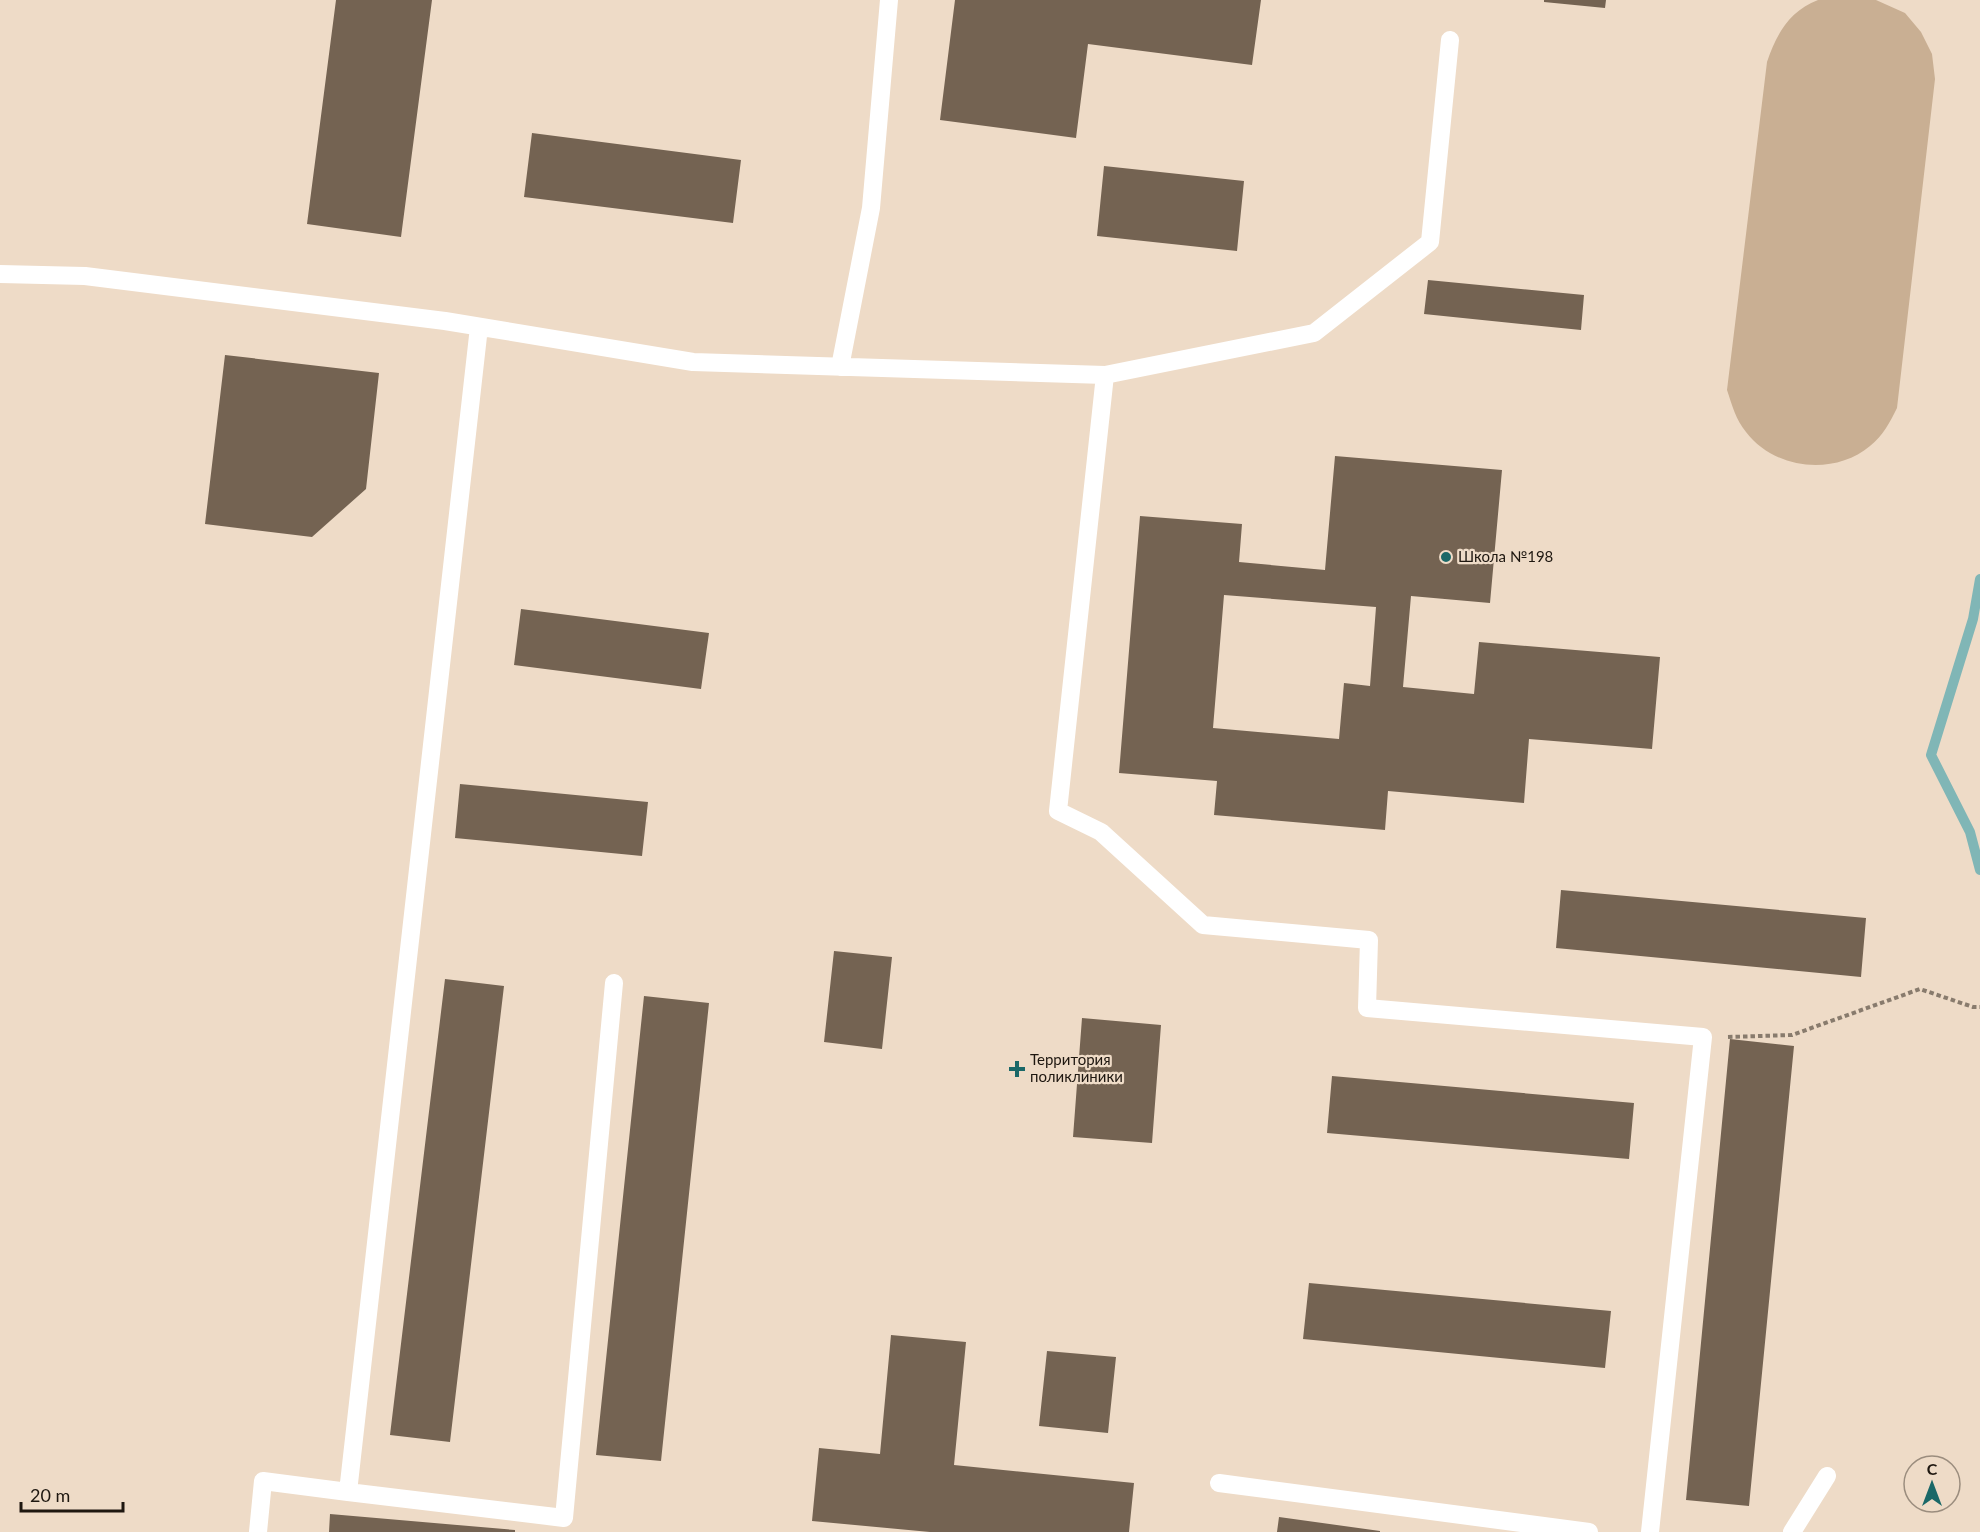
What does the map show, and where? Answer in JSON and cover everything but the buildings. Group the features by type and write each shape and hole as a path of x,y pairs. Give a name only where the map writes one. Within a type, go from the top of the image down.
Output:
{"lane":[{"path":"840,367 871,208 889,0"},
{"path":"0,274 85,276 479,327 693,362 1105,375 1314,333 1430,242 1450,40"},
{"path":"348,1492 479,327"},
{"path":"1105,375 1058,811 1101,832 1203,925 1369,940 1367,1008 1703,1037 1650,1532"},
{"path":"258,1532 263,1481 564,1518 614,983"},
{"path":"1792,1532 1827,1476"},
{"path":"1219,1483 1589,1532"}],"path":[{"path":"1703,1037 1792,1035 1920,989 1973,1007 1980,1007"}],"shaded area":[{"path":"1818,0 1876,0 1905,13 1921,32 1932,54 1935,79 1897,408 1889,424 1870,446 1856,456 1823,465 1788,461 1758,445 1740,422 1727,390 1767,62 1779,33 1791,17"}],"waterway":[{"path":"1980,579 1973,619 1931,755 1970,832 1980,870"}],"place":[{"name":"Школа №198","path":"1446,557"},
{"name":"Территория поликлиники","path":"1017,1069"}]}
